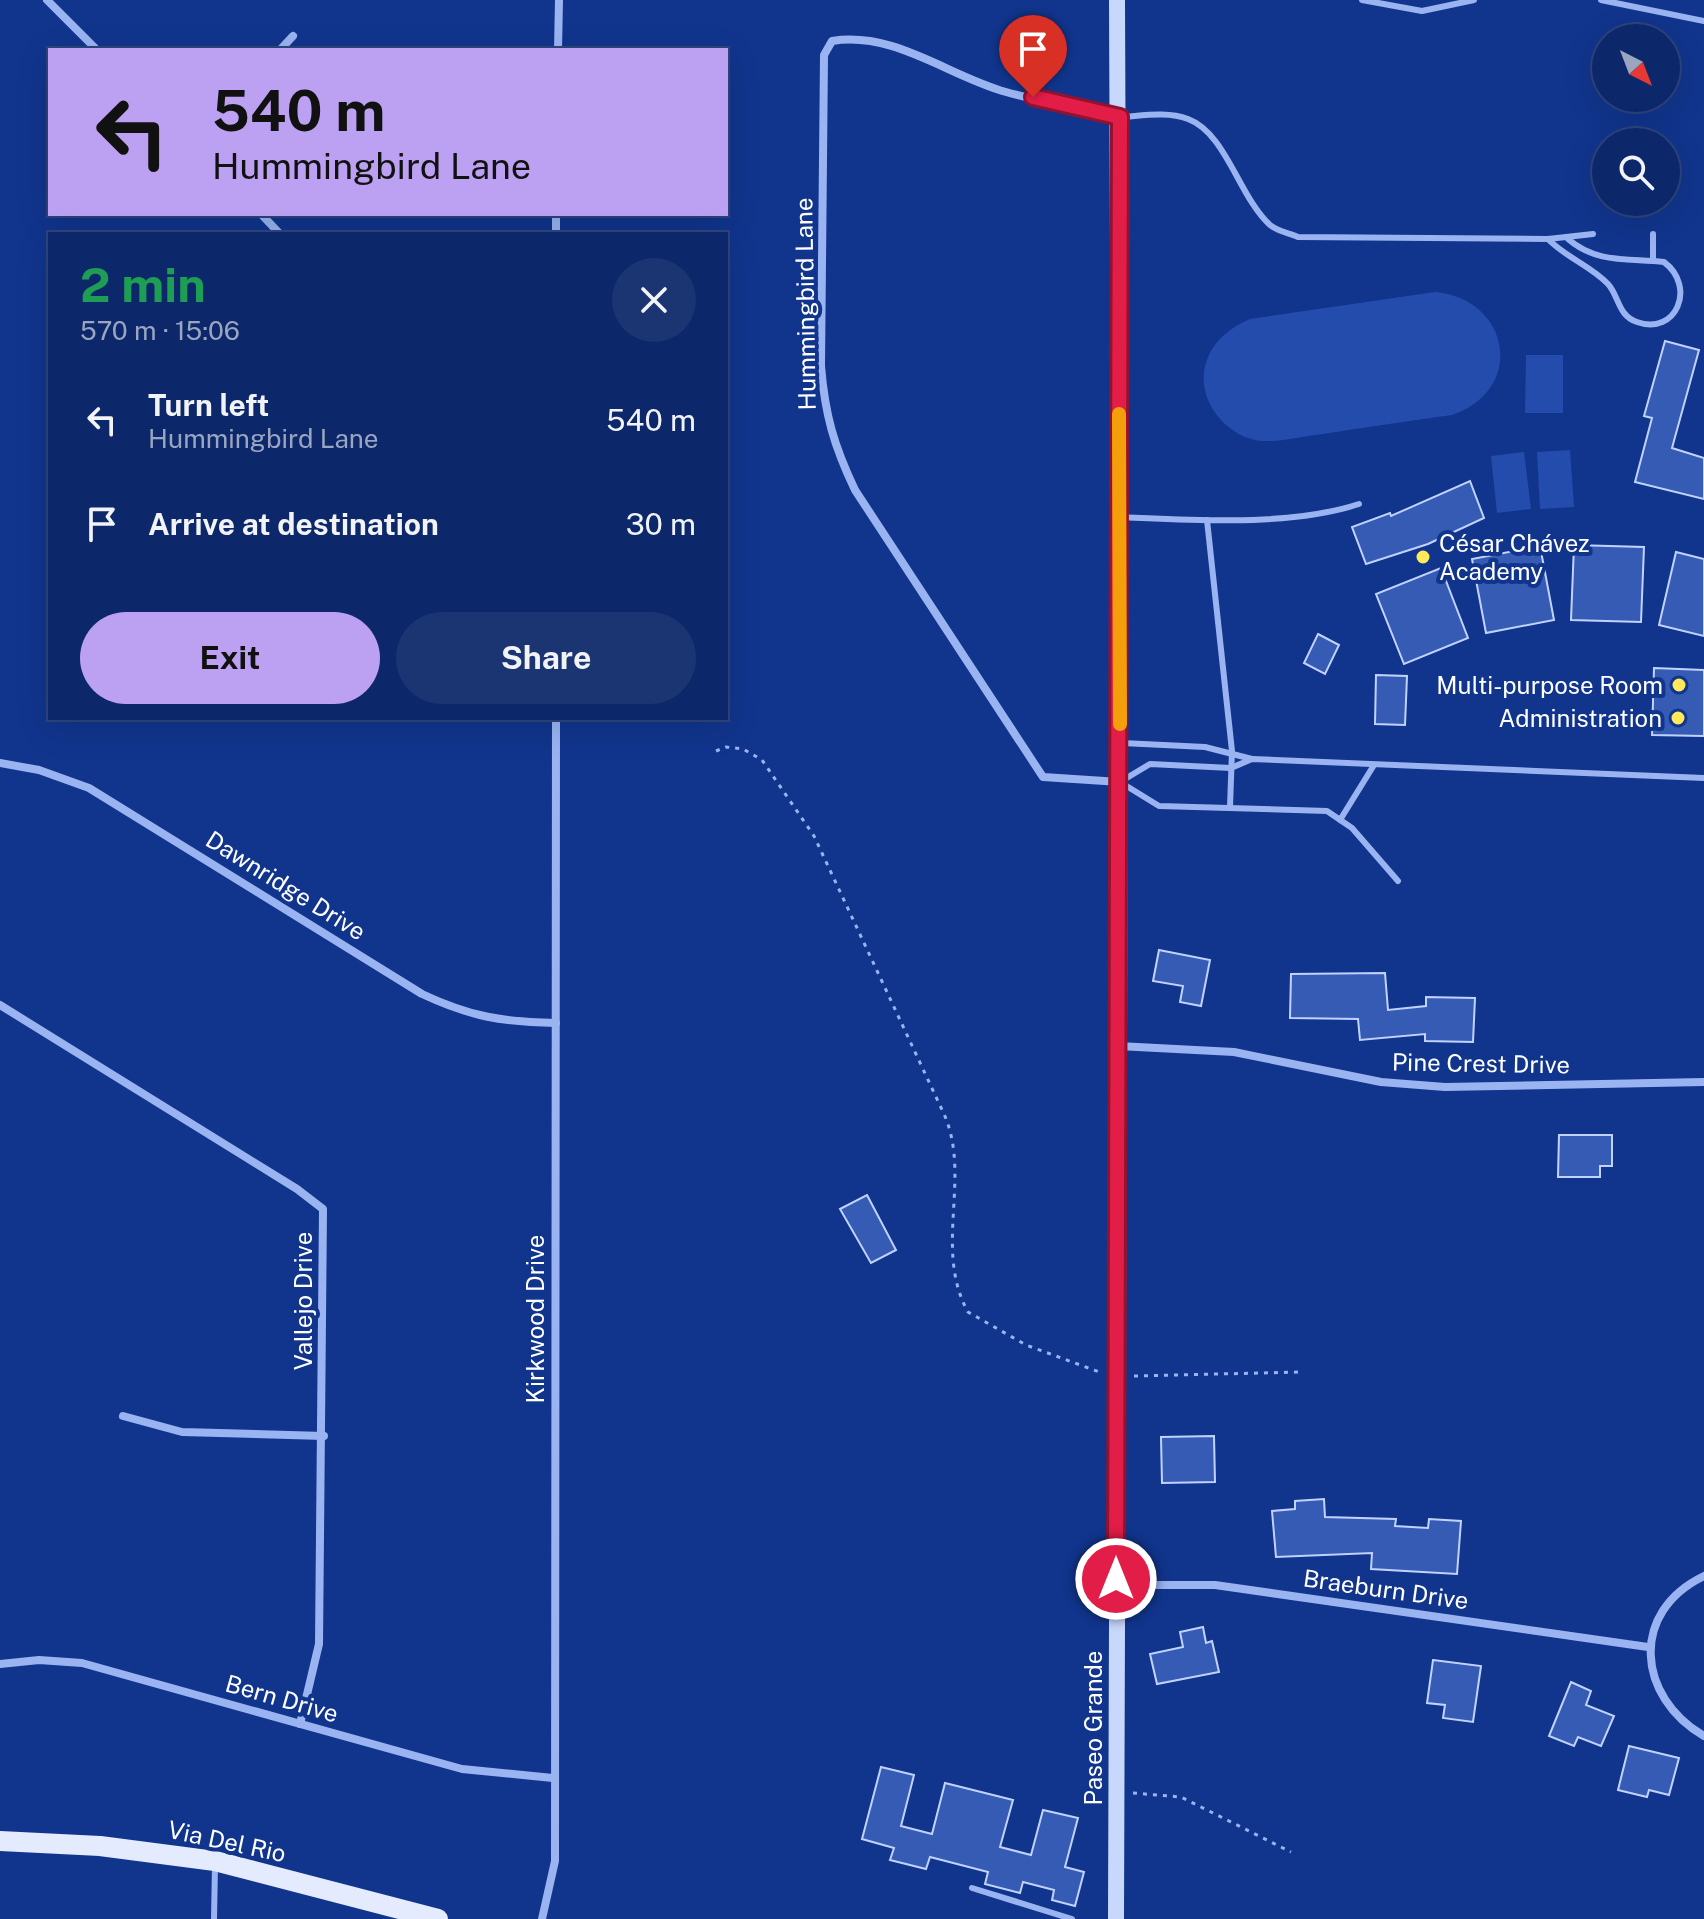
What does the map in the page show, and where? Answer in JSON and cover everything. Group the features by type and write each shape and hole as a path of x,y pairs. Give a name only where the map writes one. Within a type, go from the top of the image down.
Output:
{"main road":[{"name":"Paseo Grande","path":"1116,1919 1120,782 1120,117 1117,0"},
{"name":"Via Del Rio","path":"0,1841 100,1846 215,1861 414,1916 438,1919"}],"street":[{"path":"47,0 95,48"},
{"path":"558,48 559,0"},
{"path":"282,48 293,36"},
{"name":"Hummingbird Lane","path":"1120,117 1003,91 922,55 852,38 832,41 824,55 821,366 824,413 837,454 855,490 1043,777 1120,782"},
{"path":"263,216 278,232"},
{"name":"Kirkwood Drive","path":"542,1919 555,1861 556,720"},
{"name":"Dawnridge Drive","path":"0,763 39,770 89,788 422,994 447,1006 500,1022 556,1023"},
{"name":"Vallejo Drive","path":"0,1005 297,1189 323,1209 324,1436 319,1644 300,1724"},
{"name":"Pine Crest Drive","path":"1117,1046 1206,1049 1381,1082 1445,1087 1704,1082"},
{"path":"123,1416 182,1432 324,1436"},
{"path":"1704,1576 1666,1609 1648,1647 1656,1688 1683,1724 1704,1736"},
{"name":"Braeburn Drive","path":"1116,1585 1215,1585 1648,1647"},
{"name":"Bern Drive","path":"0,1664 39,1660 82,1663 462,1769 553,1778"}],"lane":[{"path":"1362,0 1422,11 1474,0"},
{"path":"1601,0 1704,21"},
{"path":"1120,117 1157,115 1188,119 1211,134 1253,206 1272,227 1298,237 1568,239 1593,234"},
{"path":"1653,234 1653,261"},
{"path":"1548,239 1608,284 1628,318 1648,324 1669,317 1681,299 1682,288 1672,268 1664,262 1632,262 1598,256 1568,239"},
{"path":"1119,517 1207,520 1320,517 1359,504"},
{"path":"1207,520 1232,751 1230,807"},
{"path":"1120,742 1232,751 1252,759 1704,778"},
{"path":"1252,759 1231,768 1150,764 1120,782 1159,806 1327,811 1352,828 1398,881"},
{"path":"1340,820 1374,765"},
{"path":"214,1919 215,1861"},
{"path":"972,1888 1072,1919"}],"path":[{"path":"716,751 735,747 762,760 814,836 944,1114 955,1160 950,1243 968,1312 1026,1345 1103,1373"},
{"path":"1135,1376 1303,1372"},
{"path":"1136,1793 1181,1797 1291,1852"}],"shaded area":[{"path":"1435,292 1461,298 1480,311 1493,327 1500,347 1499,367 1491,386 1476,403 1452,415 1270,441 1238,434 1212,408 1204,384 1206,362 1220,339 1242,323 1250,319"},
{"path":"1526,355 1563,355 1563,413 1525,413"},
{"path":"1570,450 1574,507 1540,509 1537,452"},
{"path":"1524,452 1531,509 1497,513 1491,456"}],"building":[{"path":"1665,341 1699,350 1672,448 1704,458 1704,499 1635,482 1652,418 1644,416"},
{"path":"1470,481 1484,518 1428,544 1366,564 1352,527 1390,513 1391,516"},
{"path":"1574,545 1644,547 1641,622 1571,620"},
{"path":"1540,546 1554,620 1486,633 1472,559"},
{"path":"1676,552 1704,559 1704,636 1659,625"},
{"path":"1441,568 1468,638 1404,664 1376,594"},
{"path":"1318,634 1339,645 1325,674 1304,663"},
{"path":"1654,668 1704,670 1704,736 1652,735"},
{"path":"1376,675 1407,676 1405,725 1375,724"},
{"path":"1159,950 1210,960 1201,1006 1180,1002 1183,986 1153,981"},
{"path":"1385,973 1388,1010 1426,1006 1426,997 1475,998 1473,1042 1425,1041 1425,1034 1360,1040 1358,1019 1290,1018 1291,974"},
{"path":"1559,1135 1612,1135 1612,1166 1600,1166 1600,1177 1558,1177"},
{"path":"867,1195 896,1250 871,1263 840,1209"},
{"path":"1214,1436 1215,1482 1162,1483 1161,1437"},
{"path":"1324,1499 1325,1517 1396,1519 1395,1526 1428,1528 1429,1519 1461,1521 1457,1574 1371,1569 1372,1553 1276,1557 1272,1511 1295,1509 1295,1501"},
{"path":"1203,1627 1206,1643 1212,1641 1219,1672 1157,1684 1150,1654 1183,1647 1180,1632"},
{"path":"1433,1660 1481,1666 1473,1722 1443,1718 1445,1705 1427,1703"},
{"path":"1571,1682 1591,1691 1586,1705 1614,1716 1601,1746 1578,1737 1574,1746 1549,1736"},
{"path":"1629,1746 1679,1758 1669,1795 1649,1790 1647,1797 1618,1790"},
{"path":"881,1767 914,1775 901,1826 932,1834 945,1783 1013,1800 1000,1847 1031,1855 1043,1810 1078,1818 1065,1867 1084,1872 1075,1906 1052,1900 1054,1890 1023,1882 1020,1893 985,1884 988,1872 930,1857 926,1869 890,1860 894,1848 862,1839"}],"slow traffic":[{"path":"1119,414 1120,724"}],"place":[{"name":"César Chávez Academy","path":"1423,557"},
{"name":"Multi-purpose Room","path":"1679,685"},
{"name":"Administration","path":"1678,718"}],"route":[{"path":"1033,97 1120,117 1116,1579"}]}
